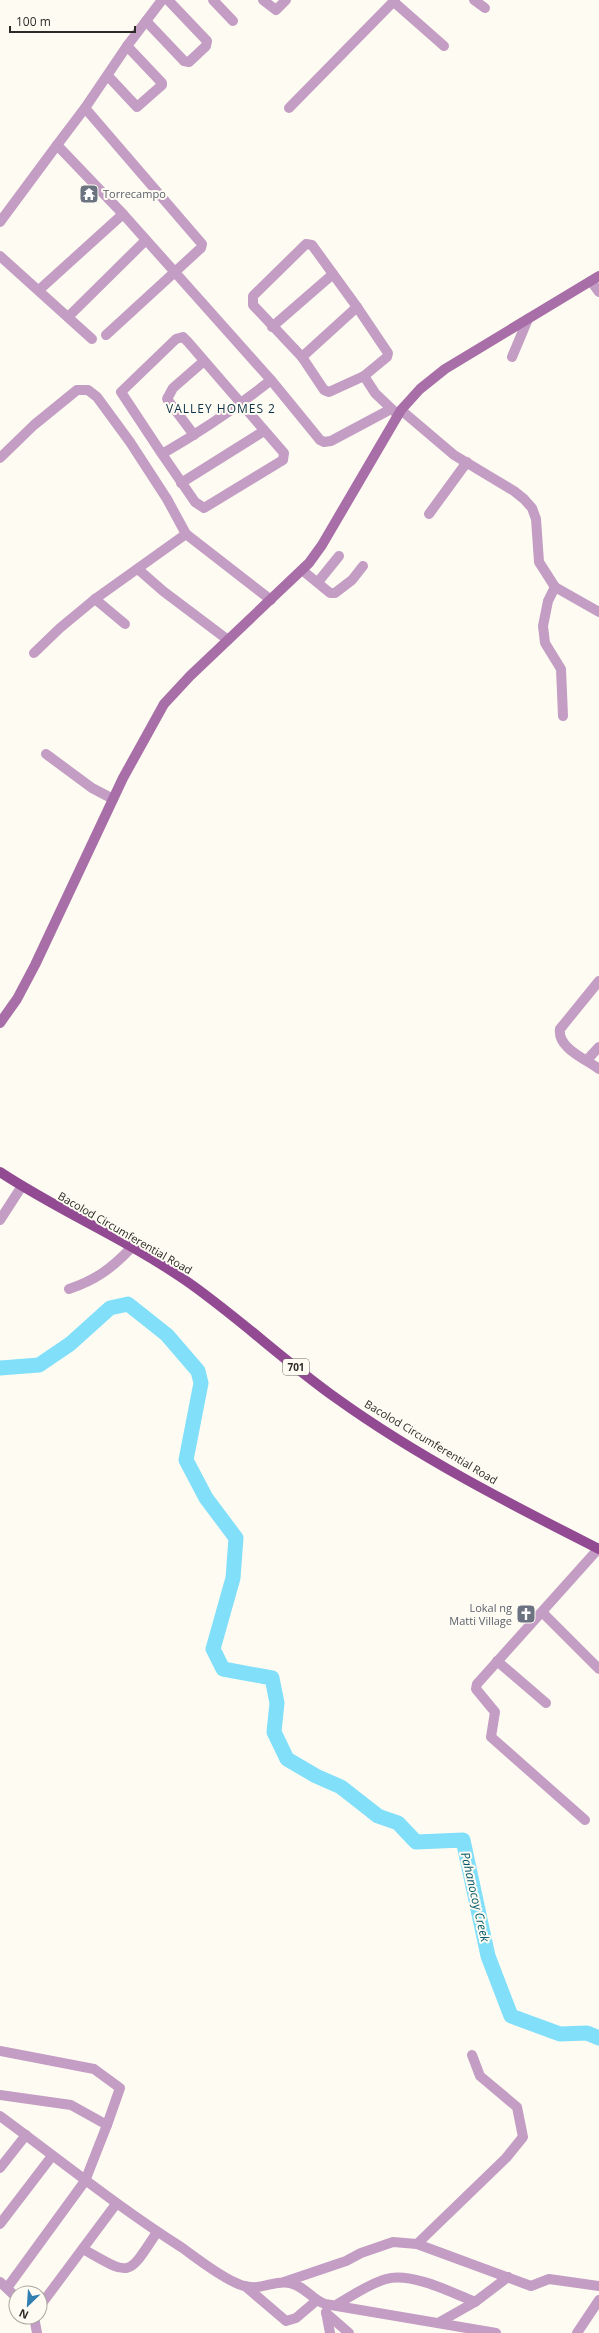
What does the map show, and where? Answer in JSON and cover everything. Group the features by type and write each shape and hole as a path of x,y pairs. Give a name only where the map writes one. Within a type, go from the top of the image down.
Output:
{"main road":[{"path":"0,1023 17,999 35,965 113,799 164,704 176,689 302,570 322,544 397,412 432,378 595,279"},
{"name":"Bacolod Circumferential Road","path":"0,1172 185,1280 336,1398 390,1434 551,1525 599,1549"}],"street":[{"path":"0,222 85,108 127,46 162,0"},
{"path":"146,21 184,61 189,62 206,46 207,41 168,0"},
{"path":"213,0 234,22"},
{"path":"263,0 276,10 286,0"},
{"path":"474,0 485,8"},
{"path":"289,108 394,1 444,46"},
{"path":"108,76 137,107 162,85 162,83 127,46"},
{"path":"85,108 202,244 201,248 106,335"},
{"path":"57,145 123,214 271,380 308,427 324,442 331,441 397,412"},
{"path":"40,290 123,214"},
{"path":"68,317 146,240"},
{"path":"306,244 312,245 357,308 388,353 385,360 364,376 329,392 324,390 302,357 272,327 253,305 253,296 306,244"},
{"path":"0,256 40,290 92,340"},
{"path":"272,327 333,274"},
{"path":"595,279 599,292"},
{"path":"302,357 357,308"},
{"path":"512,357 528,319"},
{"path":"183,337 204,361 284,453 283,460 204,508 195,502 181,483 121,392 176,339 183,337"},
{"path":"194,435 167,399 173,388 204,361"},
{"path":"364,376 375,393 397,412 454,455 514,491 532,508 536,519 539,562 555,587 599,612"},
{"path":"162,454 242,403 271,380"},
{"path":"0,458 34,425 77,390 88,390 97,397 130,442 167,500 186,534 270,600"},
{"path":"181,483 264,431"},
{"path":"429,514 467,462"},
{"path":"34,653 60,628 95,599 139,570 186,534"},
{"path":"318,582 339,556"},
{"path":"302,570 330,593 335,593 352,580 362,566"},
{"path":"139,570 163,591 228,640"},
{"path":"555,587 548,601 543,626 545,643 561,669 563,716"},
{"path":"95,599 125,624"},
{"path":"46,754 92,788 113,799"},
{"path":"599,981 560,1029 559,1036 562,1042 599,1069"},
{"path":"588,1060 599,1047"},
{"path":"0,1220 22,1186"},
{"path":"69,1289 83,1284 113,1268 131,1248"},
{"path":"585,1820 491,1737 495,1712 476,1689 477,1684 497,1661 543,1613 599,1549"},
{"path":"543,1613 599,1669"},
{"path":"497,1661 546,1703"},
{"path":"0,2051 77,2065 99,2073 120,2088 85,2181 3,2285"},
{"path":"417,2244 506,2158 523,2137 517,2107 480,2076 472,2055"},
{"path":"0,2095 71,2106 107,2125"},
{"path":"0,2116 116,2204 234,2282 245,2286 257,2288 284,2282 346,2261 361,2253 393,2242 417,2244 531,2286 549,2279 599,2286"},
{"path":"0,2168 26,2135"},
{"path":"0,2224 52,2156"},
{"path":"48,2295 116,2204"},
{"path":"83,2249 118,2268 128,2269 135,2265 157,2232"},
{"path":"336,2305 386,2279 402,2277 442,2288 475,2302"},
{"path":"438,2323 475,2302 508,2277"},
{"path":"284,2282 298,2286 323,2306 349,2333"},
{"path":"245,2286 286,2321 323,2306 336,2305 496,2333"},
{"path":"577,2333 599,2300"},
{"path":"323,2306 330,2333"}],"waterway":[{"name":"Pahanocoy Creek","path":"0,1368 39,1365 70,1344 110,1308 128,1304 167,1335 198,1371 201,1383 186,1460 206,1498 236,1538 233,1578 213,1649 223,1669 272,1678 277,1703 274,1732 287,1759 316,1776 341,1787 378,1816 398,1823 416,1842 463,1840 488,1956 511,2016 560,2034 587,2033 599,2038"}],"place":[{"name":"Torrecampo","path":"89,194"},
{"name":"Lokal ng Matti Village","path":"526,1614"}],"district":[{"name":"VALLEY HOMES 2","path":"221,409"}]}
